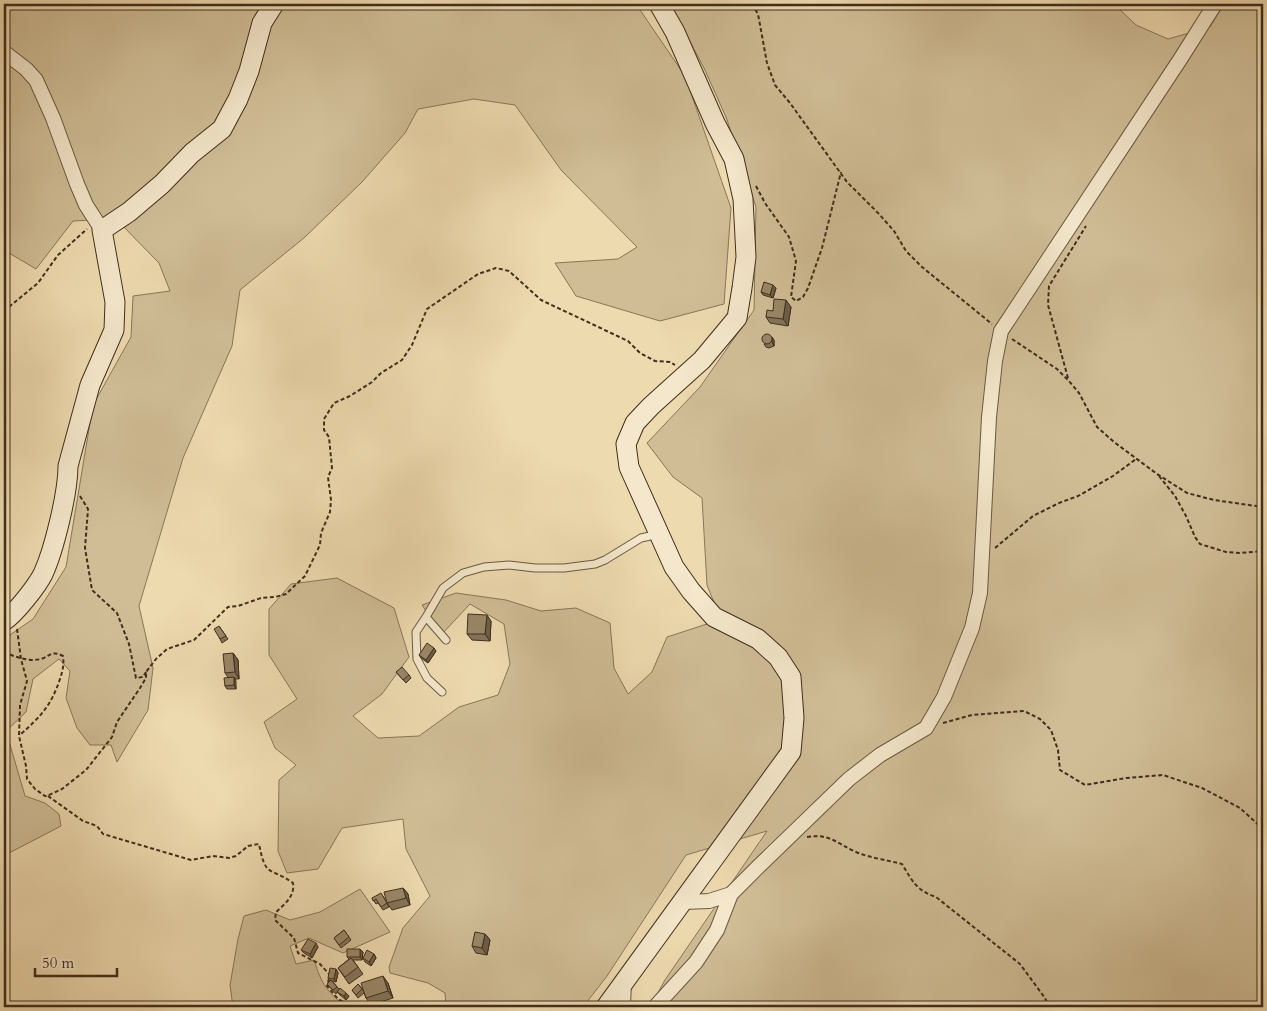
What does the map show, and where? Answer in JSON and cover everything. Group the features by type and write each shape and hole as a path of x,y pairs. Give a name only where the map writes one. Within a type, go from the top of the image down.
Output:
{"street":[{"path":"99,225 129,212 162,184 192,153 222,129 238,99 249,71 262,24 274,4"},
{"path":"606,1007 791,752 794,718 792,678 778,657 758,639 714,617 691,592 674,567 629,467 626,444 635,423 702,360 737,318 746,257 743,199 734,159 715,122 696,75 659,4"},
{"path":"655,1007 696,962 717,930 731,894 849,778 880,755 926,728 944,697 972,628 980,593 989,417 995,361 1001,331 1215,4"},
{"path":"4,52 26,69 36,80 53,118 77,184 99,225 115,302 114,330 90,385 68,466 68,478 53,544 42,575 19,607 4,621"},
{"path":"683,902 709,901 731,894"},
{"path":"624,982 624,1007"}],"lane":[{"path":"442,692 427,678 416,660 416,632 443,588 463,573 484,567 509,565 564,568 594,564 605,560 641,538 659,534"},
{"path":"426,617 446,640"}],"path":[{"path":"752,4 758,14 767,62 775,85 863,200 884,220 906,251 922,267 1001,331 1057,369 1079,394 1097,426 1157,474 1187,493 1214,500 1263,507"},
{"path":"737,172 754,181 765,203 789,237 796,261 791,297 796,301 803,297 808,288 819,256 841,172"},
{"path":"1068,380 1048,305 1049,286 1090,220"},
{"path":"4,311 38,283 58,255 99,225"},
{"path":"68,478 88,509 85,548 92,590 117,614 129,644 136,678 143,677 156,659 167,649 194,640 228,607 238,606 261,598 286,594 305,576 320,545 321,533 330,512 331,500 328,477 332,468 329,437 324,430 324,419 334,403 350,396 402,360 412,345 427,309 478,274 496,268 509,271 541,300 628,341 640,353 655,361 670,362 688,373"},
{"path":"982,555 995,548 1033,516 1084,493 1129,466 1137,458"},
{"path":"1157,474 1175,496 1195,538 1200,544 1233,553 1263,551"},
{"path":"19,607 17,625 21,659 27,681 20,705 19,736 27,779 35,789 83,821 97,826 103,834 191,860 213,856 229,858 242,852 248,846 259,844 263,864 269,871 293,883 294,889 288,901 276,912 275,920 294,938 298,953 320,964 330,975 327,986 338,999 353,1007"},
{"path":"4,652 21,659 41,658 50,653 57,652 63,656 64,664 50,706 19,736"},
{"path":"47,796 62,789 86,770 112,737 117,722 146,678 146,672"},
{"path":"926,728 972,715 1024,711 1040,719 1051,730 1058,750 1060,770 1085,784 1163,775 1202,788 1240,808 1263,829"},
{"path":"785,841 817,835 834,839 856,852 902,864 922,892 936,897 1020,964 1045,998 1049,1007"}],"shaded area":[{"path":"4,4 636,4 685,76 731,208 724,304 660,321 576,296 555,263 618,259 637,247 561,170 515,105 474,99 418,109 405,133 362,182 305,237 240,290 232,346 183,458 139,606 153,668 148,710 117,762 111,745 90,745 77,728 66,698 70,671 59,659 33,679 26,712 6,731 25,796 45,803 59,814 61,826 11,852 4,853 4,639 33,619 66,567 93,405 131,337 133,296 170,291 159,263 116,219 73,221 36,269 4,250"},
{"path":"670,4 1114,4 1136,25 1168,39 1210,27 1224,4 1263,4 1263,1007 1037,1007 1026,1003 1022,1007 650,1007 665,980 767,831 686,855 607,976 583,1007 446,1007 445,993 428,983 390,973 389,967 403,928 430,896 406,849 403,819 342,828 318,869 287,873 278,851 279,780 296,765 275,748 264,722 297,699 269,655 269,609 291,584 337,578 394,608 409,657 382,694 353,716 378,738 419,736 459,707 498,695 510,664 504,624 470,604 442,634 422,605 456,593 506,600 541,611 576,608 610,623 614,668 628,694 652,672 667,637 707,624 715,605 707,585 702,498 673,477 647,443 700,387 754,310 756,207 726,117 704,68"},
{"path":"360,889 390,932 343,953 309,938 290,946 296,964 314,960 326,987 347,1007 233,1007 230,985 244,916 266,910 290,920 320,912"}],"building":[{"path":"764,282 773,285 770,295 761,292"},
{"path":"774,299 786,300 783,319 766,317 767,310 773,311"},
{"path":"765,334 769,334 772,339 771,343 765,344 762,341 762,337"},
{"path":"468,614 487,615 485,634 467,634"},
{"path":"219,626 226,636 220,639 214,629"},
{"path":"427,643 434,648 426,660 419,655"},
{"path":"233,653 235,672 225,673 223,654"},
{"path":"402,667 409,675 403,680 396,672"},
{"path":"234,677 234,685 225,686 224,678"},
{"path":"403,888 406,898 387,903 384,892"},
{"path":"381,893 387,903 381,907 376,899 373,901 372,898"},
{"path":"344,930 349,937 339,945 334,938"},
{"path":"475,932 485,934 482,948 472,946"},
{"path":"308,939 316,943 310,954 301,950"},
{"path":"347,949 360,949 360,957 347,957"},
{"path":"367,950 374,954 369,962 363,958"},
{"path":"351,958 358,967 345,977 338,968"},
{"path":"330,968 336,969 334,979 328,978"},
{"path":"383,976 388,991 366,998 361,983"},
{"path":"331,980 337,987 333,990 327,984"},
{"path":"358,984 362,989 356,995 352,990"},
{"path":"340,988 346,993 344,996 337,992"}]}
